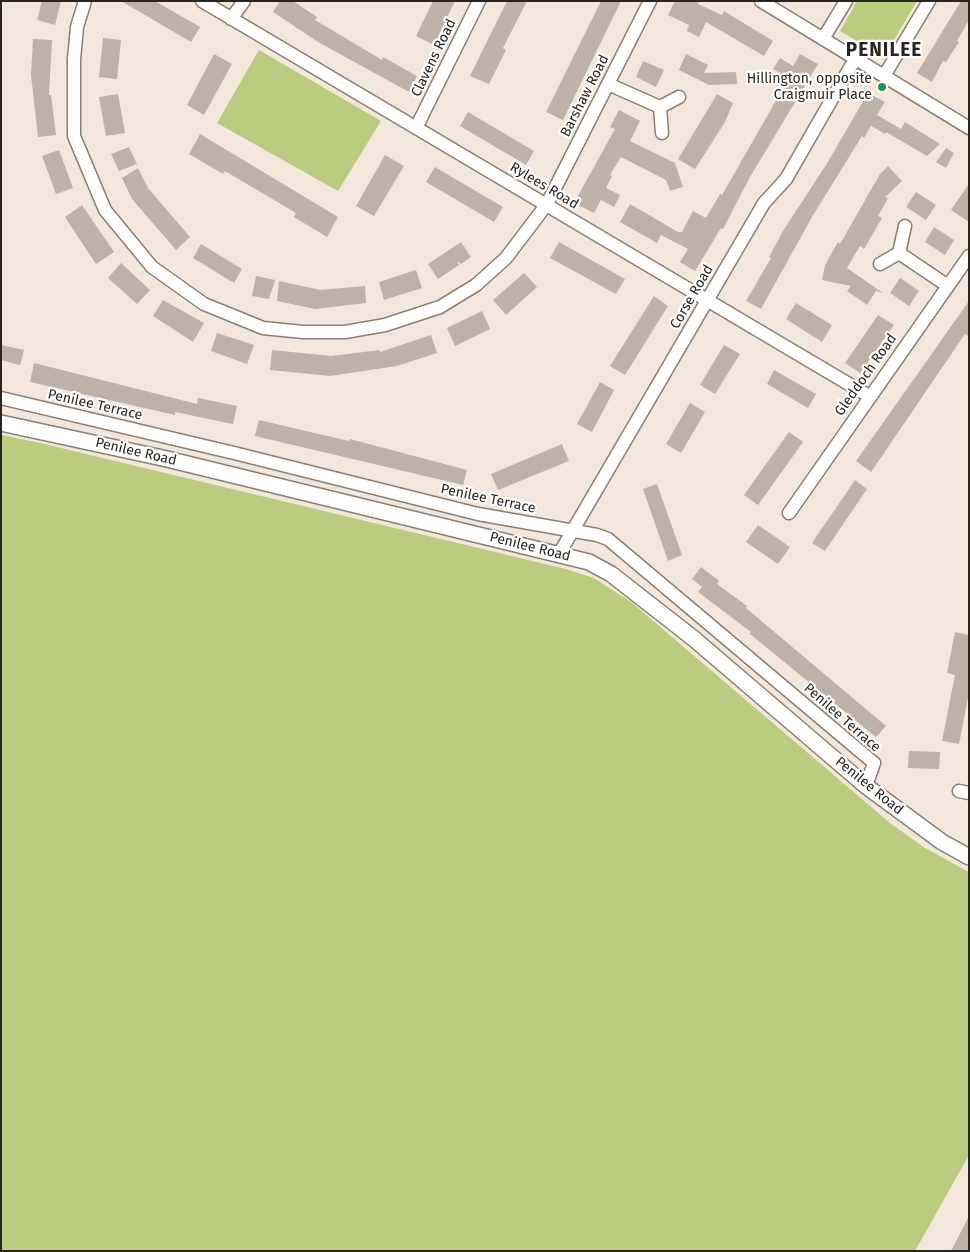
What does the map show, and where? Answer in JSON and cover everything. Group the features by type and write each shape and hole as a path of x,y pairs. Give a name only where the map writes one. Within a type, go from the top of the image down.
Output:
{"street":[{"name":"Barshaw Road","path":"85,1 77,27 74,59 74,136 105,210 152,266 204,304 263,328 303,332 345,332 385,325 440,307 476,284 506,258 546,204 650,1"},
{"name":"Rylees Road","path":"202,1 869,396"},
{"path":"231,18 244,1"},
{"name":"Clavens Road","path":"416,128 479,1"},
{"path":"761,1 969,128"},
{"path":"823,39 846,1"},
{"path":"884,76 929,1"},
{"name":"Corse Road","path":"559,554 764,203 786,179 855,59"},
{"path":"608,84 660,107"},
{"path":"660,107 679,97"},
{"path":"660,107 662,134"},
{"path":"880,264 899,253 905,226"},
{"path":"899,253 948,286"},
{"name":"Gleddoch Road","path":"789,513 869,396 969,256"},
{"name":"Penilee Terrace","path":"1,398 234,453 478,514 571,532 597,535 608,540 874,763 866,786"},
{"name":"Penilee Road","path":"1,422 167,459 589,562 634,591 693,638 866,786 942,842 969,857"}],"green space":[{"path":"857,1 917,1 884,57 840,31"},
{"path":"259,50 381,121 338,191 217,123"},
{"path":"1,435 566,569 594,578 631,602 890,823 925,848 969,872 969,1155 915,1251 1,1251"}],"building":[{"path":"42,1 61,1 55,25 37,20"},
{"path":"121,1 155,1 200,27 191,42"},
{"path":"280,1 293,1 317,17 315,20 382,60 383,57 417,76 409,92 318,42 273,12"},
{"path":"433,1 455,1 434,45 416,36"},
{"path":"507,1 527,1 503,48 506,50 489,84 470,76"},
{"path":"601,1 621,1 563,120 546,112"},
{"path":"675,1 699,1 698,4 722,15 724,11 773,41 764,56 706,22 699,37 687,31 689,25 668,15"},
{"path":"961,1 969,1 969,20 957,41 959,42 946,62 943,61 932,82 917,73"},
{"path":"103,38 121,40 117,79 99,77"},
{"path":"33,39 52,40 49,95 51,95 56,135 38,137 31,75"},
{"path":"214,54 232,64 204,115 187,105"},
{"path":"686,54 708,65 704,73 736,72 737,84 709,85 679,70"},
{"path":"800,54 818,64 750,177 723,229 721,228 695,271 680,262 688,249 661,235 657,243 620,222 630,204 678,232 682,232 693,211 706,218 720,194 722,195 782,90 780,89 787,77 773,69 780,58 793,66"},
{"path":"643,61 664,70 656,87 636,77"},
{"path":"868,93 885,102 877,115 901,129 905,122 940,144 927,156 886,132 885,134 871,126 864,138 862,136 812,217 761,309 746,301 771,258 769,257 783,231 826,165"},
{"path":"118,94 125,133 106,136 99,97"},
{"path":"717,94 733,103 725,122 695,169 678,159"},
{"path":"619,110 640,121 630,141 675,163 683,187 670,191 666,180 621,157 610,175 612,176 606,188 620,195 614,207 601,200 594,213 574,203 615,129 610,127"},
{"path":"468,112 534,151 526,165 460,126"},
{"path":"200,134 338,217 327,237 294,217 296,213 225,171 223,174 189,154"},
{"path":"129,147 137,164 119,171 111,154"},
{"path":"946,148 954,153 946,168 936,162"},
{"path":"59,150 73,188 56,194 42,156"},
{"path":"385,155 404,166 374,216 356,206"},
{"path":"888,166 902,181 885,197 888,198 878,216 882,218 864,249 860,246 847,268 883,293 876,291 867,305 847,291 851,286 822,280 825,265 838,242 840,244 880,174"},
{"path":"435,167 503,207 494,222 426,182"},
{"path":"138,168 148,188 190,237 176,250 132,199 122,178"},
{"path":"969,184 969,222 951,210"},
{"path":"916,192 936,205 926,220 906,207"},
{"path":"82,205 114,252 96,264 65,217"},
{"path":"934,227 954,240 945,255 925,242"},
{"path":"461,242 471,257 461,264 457,261 459,265 438,279 428,264"},
{"path":"559,242 625,279 616,294 550,258"},
{"path":"201,244 242,269 234,283 193,258"},
{"path":"121,263 150,290 137,304 108,278"},
{"path":"416,270 422,288 384,300 379,282"},
{"path":"524,273 537,287 506,315 493,300"},
{"path":"256,276 275,280 269,299 252,296"},
{"path":"900,278 919,291 909,306 890,293"},
{"path":"279,281 320,290 365,286 366,303 315,309 277,301"},
{"path":"654,296 668,306 625,375 610,366"},
{"path":"163,300 204,323 193,342 153,316"},
{"path":"969,301 969,337 965,334 871,472 856,461"},
{"path":"796,303 832,325 822,342 786,319"},
{"path":"482,311 490,329 455,346 447,328"},
{"path":"878,315 894,325 860,373 845,363"},
{"path":"217,333 254,345 247,364 211,351"},
{"path":"431,335 437,353 397,366 330,376 270,370 272,350 331,356 380,350 380,352"},
{"path":"1,345 24,350 20,365 1,360"},
{"path":"724,345 740,354 715,394 700,385"},
{"path":"34,363 197,404 198,398 237,406 233,424 175,412 175,415 30,382"},
{"path":"774,370 816,394 808,408 767,384"},
{"path":"600,382 614,390 592,432 577,424"},
{"path":"690,403 705,412 681,453 666,444"},
{"path":"259,420 349,441 350,439 467,470 463,485 255,436"},
{"path":"789,432 803,442 758,505 744,495"},
{"path":"562,444 569,461 498,490 491,474"},
{"path":"855,480 867,489 825,551 812,543"},
{"path":"657,484 682,555 668,561 643,489"},
{"path":"758,525 790,547 778,564 746,542"},
{"path":"701,567 719,581 717,584 747,606 746,608 886,726 876,737 750,634 751,632 698,592 702,587 692,579"},
{"path":"955,632 969,635 969,693 959,744 942,741 955,675 947,673"},
{"path":"909,751 940,752 939,769 908,768"},
{"path":"969,1216 969,1251 951,1251"}],"place":[{"name":"Hillington, opposite Craigmuir Place","path":"882,87"}],"district":[{"name":"PENILEE","path":"884,51"}]}
